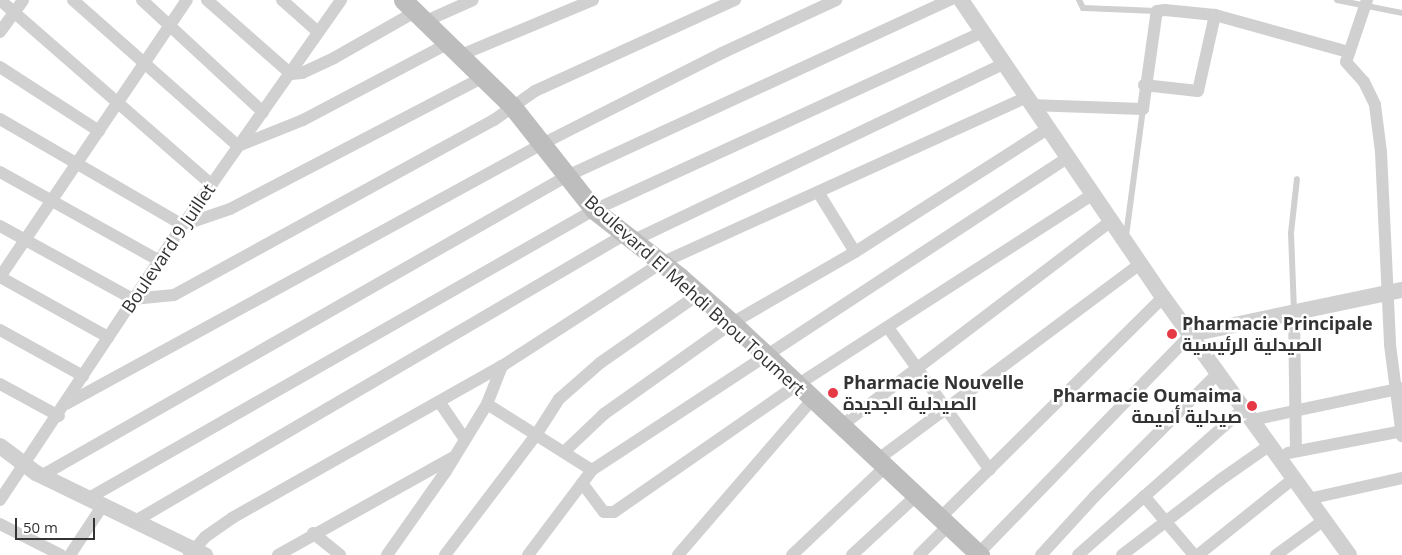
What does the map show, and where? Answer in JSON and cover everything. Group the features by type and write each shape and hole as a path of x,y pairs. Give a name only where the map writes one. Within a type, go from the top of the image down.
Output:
{"main road":[{"name":"Boulevard El Mehdi Bnou Toumert","path":"415,11 512,106 594,210 699,294 732,323 978,554"}],"street":[{"path":"0,0 212,185"},
{"path":"0,32 23,0"},
{"path":"73,0 143,64 238,146 296,124 455,49 593,0"},
{"path":"142,0 263,112"},
{"path":"108,337 0,277 187,0"},
{"path":"207,0 291,74 302,73 334,58 415,11 473,0"},
{"path":"282,0 318,32"},
{"name":"Boulevard 9 Juillet","path":"0,500 59,416 108,337 183,225 291,74 341,0"},
{"path":"0,226 134,299 174,295 477,129 551,84 734,0"},
{"path":"66,404 542,144 722,53 836,0"},
{"path":"41,476 567,176 961,0 1110,222 1349,555"},
{"path":"1122,555 1164,522 1274,451 1296,450 1402,433 1396,344 1396,291 1375,105 1364,82 1348,67 1348,52 1366,3"},
{"path":"0,446 41,476 137,520 196,553 217,528 262,500 440,403 502,366 661,263 818,192 1028,101 1143,109 1144,85 1157,11 1215,15 1348,52"},
{"path":"1144,85 1198,91 1215,15"},
{"path":"70,555 96,502 594,210 982,32"},
{"path":"137,520 628,238 1003,64"},
{"path":"0,67 99,131"},
{"path":"0,119 74,165 183,225 235,206 484,77"},
{"path":"565,451 604,414 732,323 855,252 1047,129"},
{"path":"528,555 592,470 1067,158"},
{"path":"0,172 160,261"},
{"path":"818,192 855,252"},
{"path":"582,483 604,512 614,512 797,385 889,329 1092,195"},
{"path":"841,426 917,366 1110,222"},
{"path":"792,555 881,464 948,409 1140,264"},
{"path":"978,554 1191,334 1396,291"},
{"path":"444,555 536,435 559,399 572,385 699,294"},
{"path":"919,555 944,522 990,470 1163,297"},
{"path":"1294,311 1296,450"},
{"path":"889,329 990,470"},
{"path":"0,330 83,376"},
{"path":"387,555 454,457 464,438 487,404 502,366"},
{"path":"1041,555 1095,496 1218,373"},
{"path":"0,384 59,416"},
{"path":"1078,555 1144,496 1248,414 1296,411 1398,389"},
{"path":"678,555 812,400"},
{"path":"440,403 464,438"},
{"path":"487,404 565,451 592,470"},
{"path":"278,555 454,457"},
{"path":"1144,496 1164,522 1196,555 1294,478"},
{"path":"1308,499 1402,478"},
{"path":"852,555 916,496"},
{"path":"1276,555 1324,520"},
{"path":"0,524 61,555"},
{"path":"313,534 340,555"}],"lane":[{"path":"1079,0 1083,8 1157,11"},
{"path":"1105,9 1106,0"},
{"path":"1337,0 1366,3 1402,14"},
{"path":"1125,243 1143,109"},
{"path":"1294,311 1291,233 1296,179"}],"place":[{"name":"Pharmacie Principale الصيدلية الرئيسية","path":"1172,334"},
{"name":"Pharmacie Nouvelle الصيدلية الجديدة","path":"833,393"},
{"name":"Pharmacie Oumaima صيدلية أميمة","path":"1252,406"}]}
